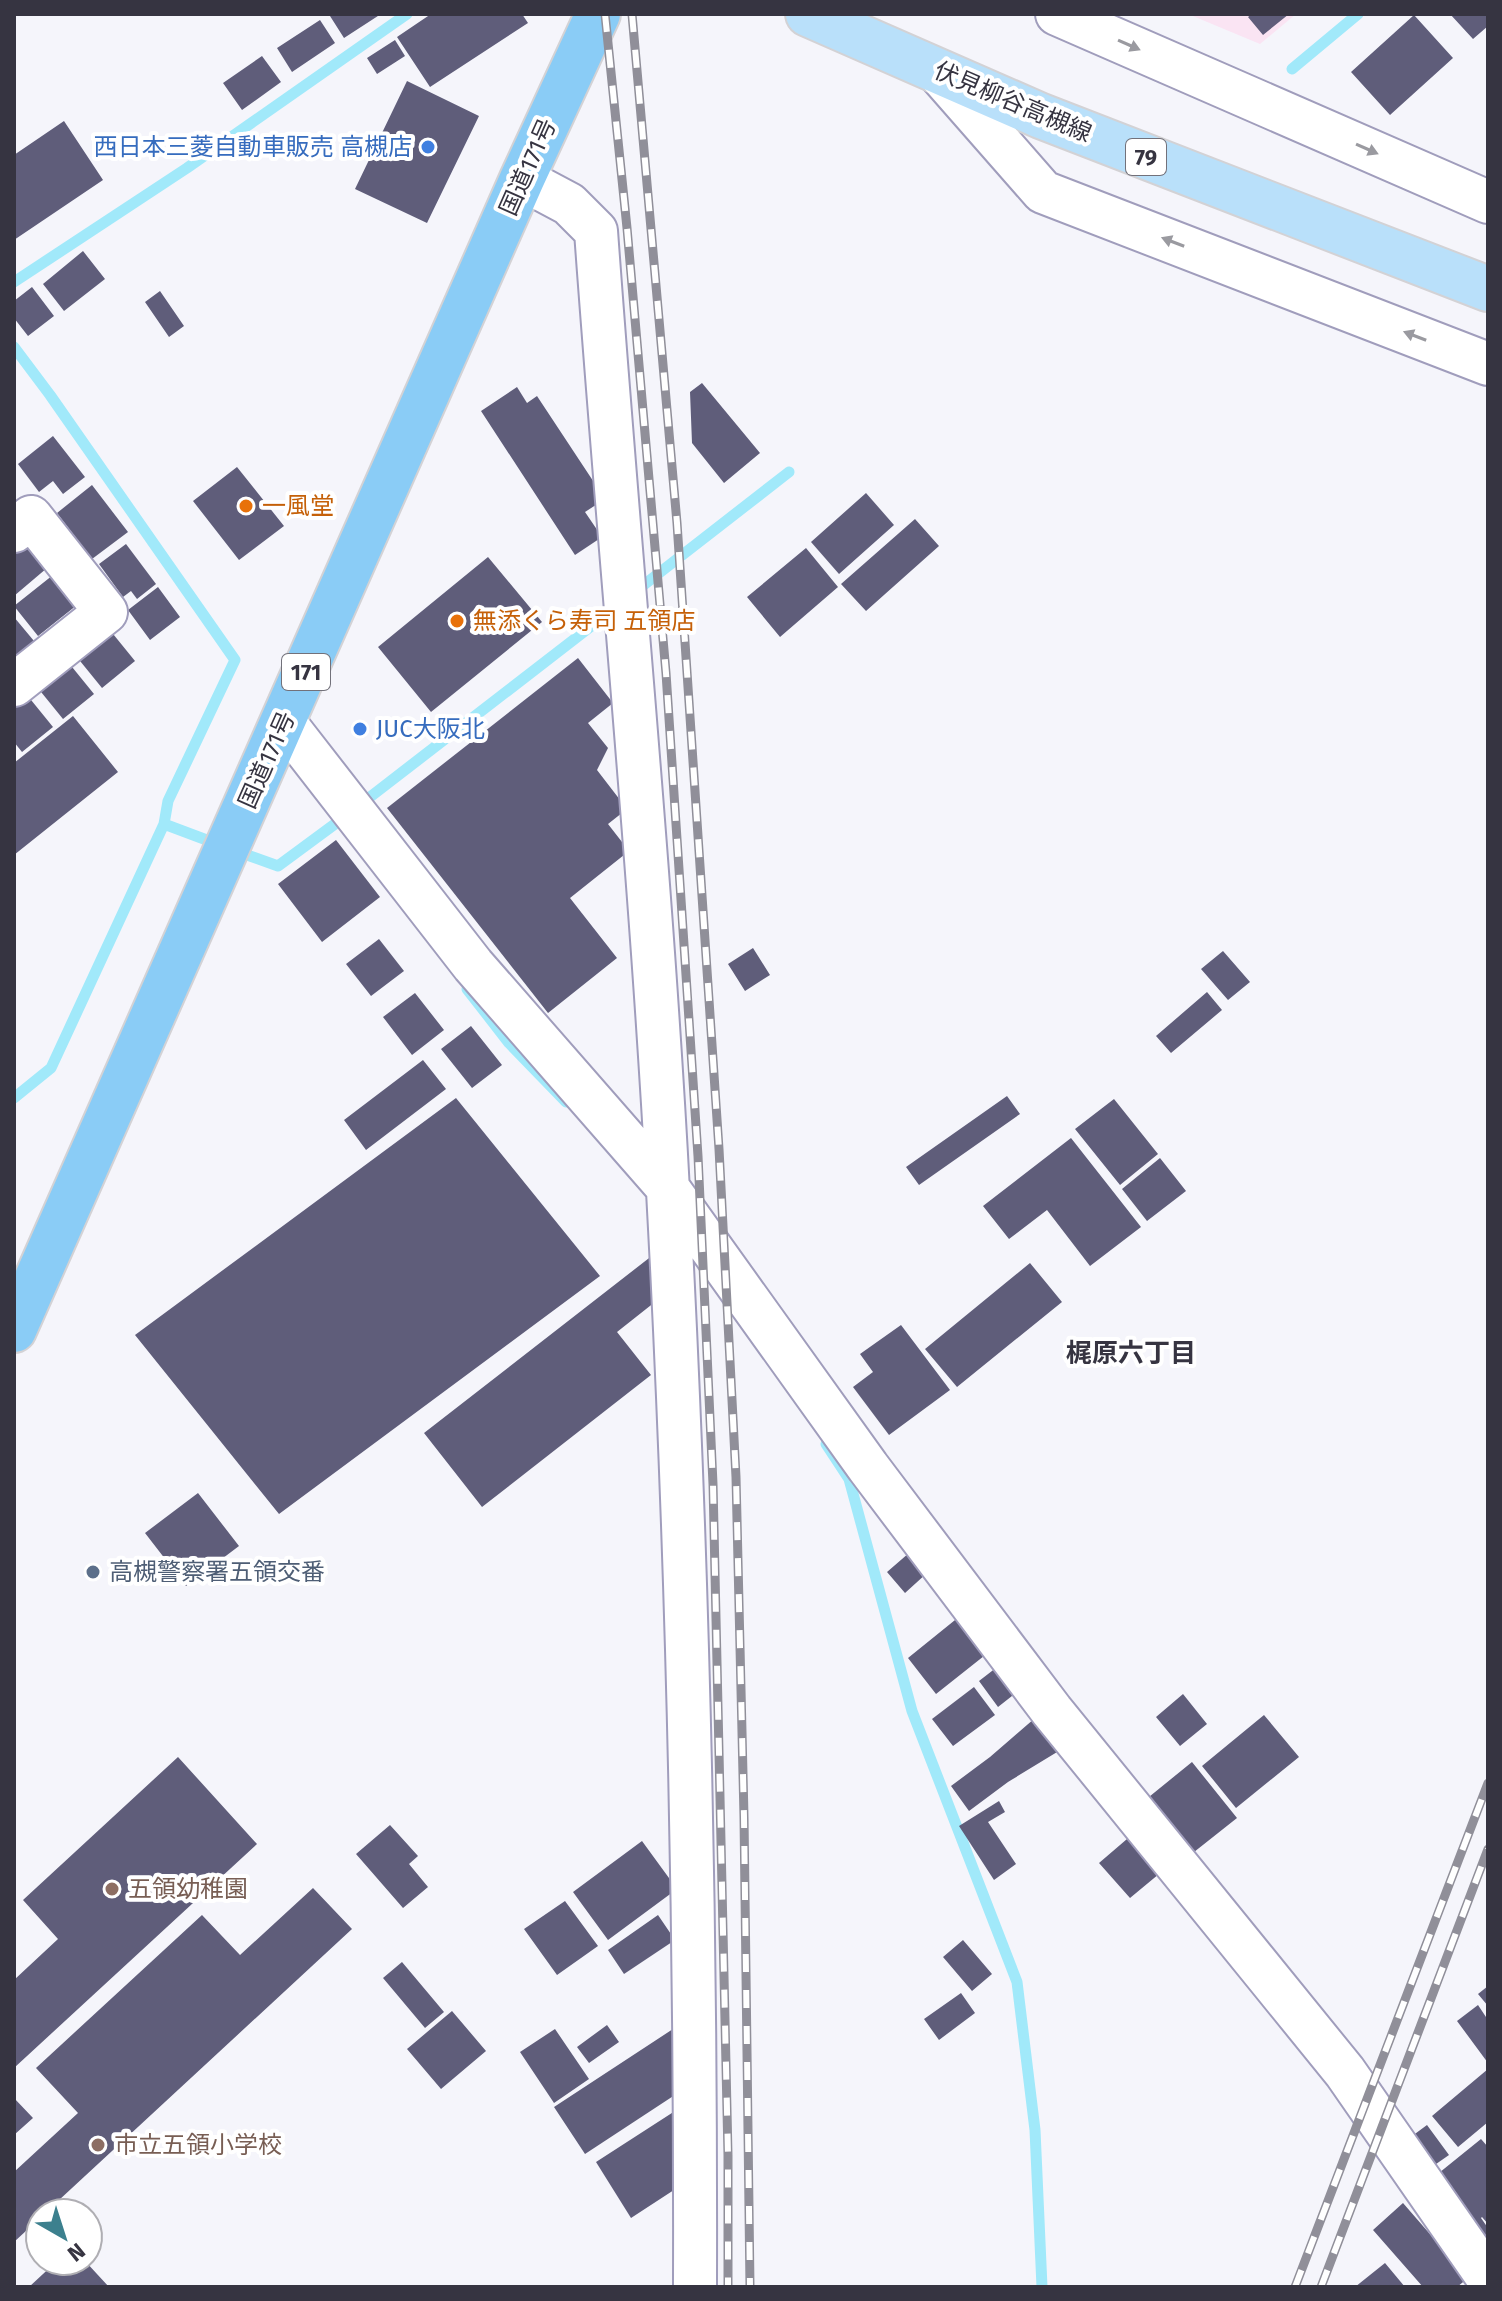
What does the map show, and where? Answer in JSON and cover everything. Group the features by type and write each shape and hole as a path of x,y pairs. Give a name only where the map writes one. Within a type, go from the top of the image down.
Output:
{"highway":[{"name":"国道171号","path":"14,1329 522,179 598,14"}],"main road":[{"name":"伏見柳谷高槻線","path":"830,17 936,70 1041,116 1488,289"}],"street":[{"path":"1057,14 1488,202"},
{"path":"936,70 1043,192 1488,364"},
{"path":"522,179 569,204 596,231 668,1188 686,1568 693,1914 695,2287"},
{"path":"14,531 31,517 106,612 14,685"},
{"path":"284,722 473,965 668,1188 868,1467 1052,1711 1345,2072 1488,2278"}],"shaded area":[{"path":"1188,14 1296,14 1260,44"}],"building":[{"path":"381,14 344,38 330,16"},
{"path":"431,14 522,14 528,23 430,87 397,37"},
{"path":"1252,14 1289,14 1263,35 1248,17"},
{"path":"1450,14 1488,14 1488,26 1473,39"},
{"path":"1414,15 1453,58 1390,115 1351,72"},
{"path":"320,20 335,43 292,72 277,48"},
{"path":"395,40 405,56 377,74 367,58"},
{"path":"262,56 281,82 242,110 223,83"},
{"path":"407,81 479,116 427,223 355,189"},
{"path":"64,121 103,180 14,240 14,155"},
{"path":"83,251 105,279 64,311 43,284"},
{"path":"32,287 54,316 28,336 14,318 14,301"},
{"path":"160,291 184,326 169,337 145,302"},
{"path":"702,383 760,453 724,483 692,443 690,392"},
{"path":"517,387 527,403 537,396 605,499 585,512 602,537 575,555 481,411"},
{"path":"53,436 85,477 63,494 53,481 39,492 18,464"},
{"path":"237,467 284,526 239,560 193,501"},
{"path":"92,485 128,532 92,559 57,513"},
{"path":"866,493 894,525 839,574 811,542"},
{"path":"915,519 939,546 866,611 841,584"},
{"path":"26,544 47,568 14,596 14,554"},
{"path":"126,544 156,584 137,599 131,591 123,597 99,564"},
{"path":"806,548 838,587 780,637 747,597"},
{"path":"488,557 542,622 431,712 378,647"},
{"path":"53,575 77,605 38,636 14,606"},
{"path":"158,587 180,617 150,640 128,610"},
{"path":"14,617 34,641 14,658"},
{"path":"109,629 135,661 102,688 76,656"},
{"path":"578,658 613,703 588,723 608,748 597,770 627,809 608,824 629,851 570,898 617,958 548,1013 387,808"},
{"path":"68,662 94,694 63,719 37,687"},
{"path":"27,695 53,727 22,752 14,742 14,706"},
{"path":"73,716 118,772 14,855 14,763"},
{"path":"336,840 380,897 322,942 278,884"},
{"path":"379,939 404,971 371,996 346,964"},
{"path":"753,948 770,975 745,991 728,964"},
{"path":"1223,951 1250,982 1228,1000 1201,969"},
{"path":"1207,992 1222,1010 1171,1053 1156,1036"},
{"path":"415,993 444,1030 412,1055 383,1017"},
{"path":"471,1026 502,1065 472,1088 441,1049"},
{"path":"423,1060 446,1089 366,1150 344,1120"},
{"path":"1007,1096 1020,1114 919,1185 906,1167"},
{"path":"456,1098 600,1276 279,1514 135,1335"},
{"path":"1114,1099 1158,1154 1120,1185 1075,1129"},
{"path":"1071,1138 1141,1227 1090,1266 1047,1210 1009,1239 983,1206"},
{"path":"1160,1158 1186,1191 1147,1221 1122,1189"},
{"path":"653,1255 660,1298 617,1332 651,1375 482,1507 424,1433"},
{"path":"1030,1263 1062,1302 957,1387 925,1349"},
{"path":"901,1325 950,1390 889,1435 853,1387 873,1372 860,1354"},
{"path":"198,1493 239,1546 186,1586 145,1533"},
{"path":"909,1553 927,1573 905,1593 887,1572"},
{"path":"960,1616 989,1652 936,1694 908,1658"},
{"path":"1001,1664 1021,1689 998,1707 979,1681"},
{"path":"974,1687 995,1715 953,1746 932,1719"},
{"path":"1183,1694 1207,1724 1180,1746 1156,1717"},
{"path":"1042,1712 1067,1746 1008,1782 969,1811 951,1786"},
{"path":"1264,1715 1299,1757 1236,1808 1202,1766"},
{"path":"178,1757 257,1844 14,2068 14,1980 58,1939 23,1900"},
{"path":"1192,1762 1237,1818 1189,1856 1144,1801"},
{"path":"999,1801 1005,1812 988,1822 1016,1864 994,1880 959,1826"},
{"path":"390,1825 418,1856 409,1864 428,1887 403,1908 356,1854"},
{"path":"1134,1833 1165,1869 1130,1898 1099,1863"},
{"path":"642,1841 677,1889 608,1940 573,1892"},
{"path":"313,1888 352,1929 62,2197 24,2197 24,2233 14,2242 14,2172 78,2113 36,2068 202,1915 240,1955"},
{"path":"565,1901 598,1946 557,1975 524,1929"},
{"path":"658,1915 675,1940 624,1974 608,1950"},
{"path":"963,1940 992,1974 972,1991 943,1957"},
{"path":"402,1962 444,2012 425,2028 383,1978"},
{"path":"1488,1986 1488,2006 1478,1994"},
{"path":"961,1993 975,2013 939,2040 924,2019"},
{"path":"1478,2005 1488,2020 1488,2063 1457,2021"},
{"path":"452,2011 486,2051 441,2089 407,2049"},
{"path":"607,2025 619,2042 589,2063 577,2047"},
{"path":"555,2029 589,2079 554,2103 520,2052"},
{"path":"673,2029 684,2089 585,2154 554,2107"},
{"path":"1488,2069 1488,2122 1458,2147 1432,2116"},
{"path":"14,2098 33,2118 14,2135"},
{"path":"675,2111 677,2188 631,2218 596,2162"},
{"path":"1427,2125 1449,2155 1426,2171 1404,2142"},
{"path":"1481,2139 1488,2147 1488,2224 1481,2218 1488,2228 1488,2249 1429,2181"},
{"path":"1403,2203 1468,2278 1457,2287 1423,2287 1373,2230"},
{"path":"1385,2263 1405,2287 1355,2287"},
{"path":"40,2277 100,2277 109,2287 29,2287"}],"waterway":[{"path":"14,282 187,168 407,14"},
{"path":"1292,69 1358,14"},
{"path":"14,347 235,660 168,801 164,824 51,1068 14,1098"},
{"path":"636,591 789,472"},
{"path":"236,851 278,866 616,607"},
{"path":"164,824 220,845"},
{"path":"467,989 509,1043 566,1102"},
{"path":"826,1444 849,1479 912,1711 1017,1982 1035,2130 1042,2287"}],"railway":[{"path":"605,14 666,673 698,1156 713,1484 728,2155 728,2287"},
{"path":"632,14 677,523 719,1149 736,1477 750,2287"},
{"path":"1295,2287 1488,1783"},
{"path":"1321,2287 1488,1849"}],"place":[{"name":"西日本三菱自動車販売 高槻店","path":"428,147"},
{"name":"一風堂","path":"246,506"},
{"name":"無添くら寿司 五領店","path":"457,621"},
{"name":"JUC大阪北","path":"360,729"},
{"name":"高槻警察署五領交番","path":"93,1572"},
{"name":"五領幼稚園","path":"112,1889"},
{"name":"市立五領小学校","path":"98,2145"}],"district":[{"name":"梶原六丁目","path":"1131,1353"}]}
